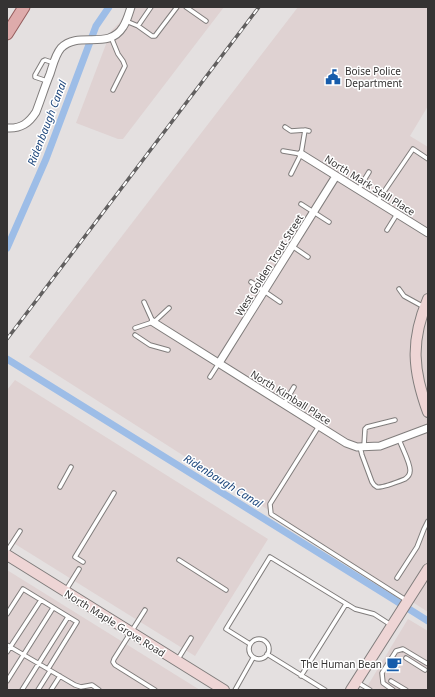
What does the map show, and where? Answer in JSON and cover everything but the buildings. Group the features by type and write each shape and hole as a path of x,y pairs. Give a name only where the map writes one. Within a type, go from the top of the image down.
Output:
{"main road":[{"path":"7,34 24,7"},
{"path":"426,303 418,329 415,360 419,387 428,412"},
{"name":"North Maple Grove Road","path":"7,555 224,690"},
{"path":"353,686 428,569"}],"street":[{"path":"7,128 22,126 32,118 36,112 60,49 74,40 99,40 108,39 114,36 124,26 131,7"},
{"name":"North Mark Stall Place","path":"301,154 428,233"},
{"name":"West Golden Trout Street","path":"219,363 336,176"},
{"name":"North Kimball Place","path":"153,322 346,443 357,447 380,446 428,428"}],"lane":[{"path":"138,26 151,7"},
{"path":"126,20 154,36 177,7"},
{"path":"186,7 206,21"},
{"path":"111,37 125,66 113,90"},
{"path":"47,82 34,75 43,61 45,60 54,63"},
{"path":"285,127 291,131 307,130 301,154 291,174"},
{"path":"378,202 413,149 428,159"},
{"path":"283,151 301,154"},
{"path":"358,190 368,172"},
{"path":"301,204 329,222"},
{"path":"386,230 397,214"},
{"path":"292,246 308,257"},
{"path":"251,282 280,302"},
{"path":"399,289 404,296 413,302 426,303"},
{"path":"144,302 153,322"},
{"path":"135,328 153,322 169,308"},
{"path":"135,335 150,345 168,350"},
{"path":"210,377 219,363"},
{"path":"284,404 294,387"},
{"path":"395,420 368,426 365,429 362,456 372,482 377,487 405,479 410,473 410,467 399,439"},
{"path":"319,426 270,504 271,514 406,605"},
{"path":"60,487 72,467"},
{"path":"83,562 75,557 114,493"},
{"path":"396,578 416,547 428,521"},
{"path":"7,551 20,531"},
{"path":"250,644 226,629 270,557 346,604 355,609 374,614 392,626"},
{"path":"179,560 226,590"},
{"path":"65,591 79,569"},
{"path":"7,614 23,589 77,622 38,690"},
{"path":"7,652 9,646 41,600"},
{"path":"301,676 346,604"},
{"path":"7,681 53,608"},
{"path":"145,610 113,662 115,665 155,690"},
{"path":"22,690 68,617"},
{"path":"177,661 191,638"},
{"path":"256,640 263,640 266,642 268,648 267,654 259,659 253,658 249,652 250,644 256,640"},
{"path":"9,646 77,686 85,687 92,685 99,690"},
{"path":"393,690 383,683 382,673 396,651 403,649 428,664"},
{"path":"267,654 325,690"},
{"path":"235,690 253,658"},
{"path":"406,658 425,670"},
{"path":"51,690 60,676"},
{"path":"391,681 406,690"},
{"path":"75,690 77,686"},
{"path":"353,686 370,690"}],"shaded area":[{"path":"128,7 224,7 123,139 118,139 76,123 111,31 120,22"},
{"path":"298,7 428,7 428,106 410,136 428,147 428,612 29,357"},
{"path":"15,380 268,539 195,656 7,539 7,390"},
{"path":"7,570 200,690 7,690"},
{"path":"408,619 428,631 428,690 365,690"}],"waterway":[{"name":"Ridenbaugh Canal","path":"7,248 46,159 96,26 109,7"},
{"name":"Ridenbaugh Canal","path":"7,359 428,621"}],"railway":[{"path":"7,339 259,7"}],"place":[{"name":"Boise Police Department","path":"333,77"},
{"name":"The Human Bean","path":"394,664"}]}
